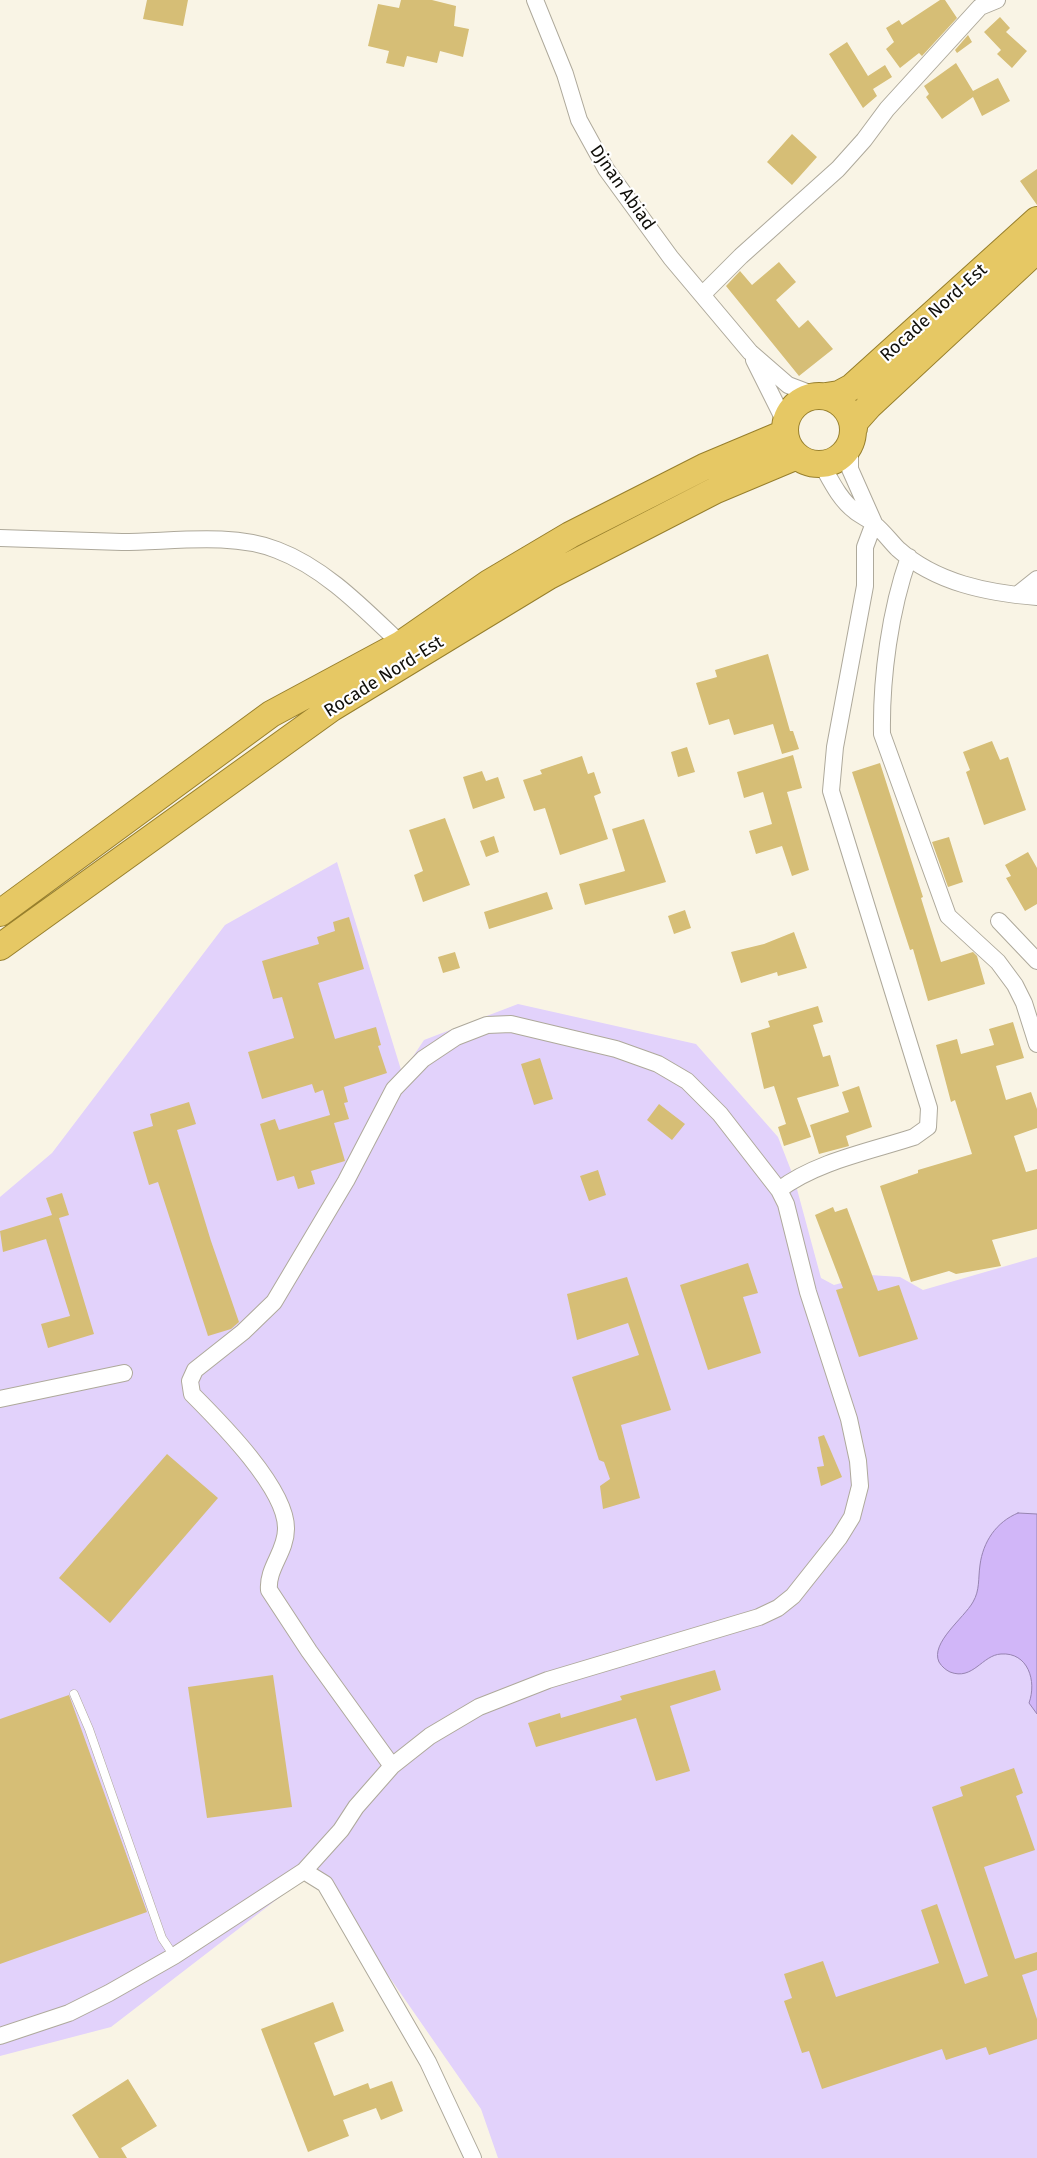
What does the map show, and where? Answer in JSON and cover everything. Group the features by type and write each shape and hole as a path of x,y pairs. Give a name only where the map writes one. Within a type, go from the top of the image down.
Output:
{"highway":[{"name":"Rocade Nord-Est","path":"821,396 839,394 852,387 1037,220"},
{"name":"Rocade Nord-Est","path":"852,436 854,424 869,406 1037,250"},
{"path":"821,396 842,404 852,419 852,436 839,458 822,465 805,461 791,451 786,428 794,408 800,402 821,396"},
{"name":"Rocade Nord-Est","path":"0,913 271,714 401,644 489,583 570,535 786,428"},
{"name":"Rocade Nord-Est","path":"0,947 332,708 549,576 716,490 797,456"}],"street":[{"name":"Djnan Abiad","path":"535,0 565,74 579,120 606,169 671,258 750,352"},
{"path":"702,295 741,256 838,170 887,109 980,7 997,0"},
{"path":"750,352 788,384 821,396"},
{"path":"750,352 786,428"},
{"path":"779,1190 794,1178 814,1169 914,1137 928,1127 929,1108 831,791 835,747 865,586 865,547 874,523 850,469 852,436"},
{"path":"822,465 848,505 874,523 909,557 953,581 996,593 1037,597"},
{"path":"0,538 122,542 215,540 242,542 276,549 322,576 356,601 401,644"},
{"path":"909,557 902,576 890,641 882,707 882,734 948,916 998,962 1015,985 1024,1003 1037,1044"},
{"path":"1017,595 1037,578"},
{"path":"999,921 1037,961"},
{"path":"0,2036 69,2013 109,1993 174,1956 304,1871 341,1830 356,1808 392,1766 430,1736 479,1707 514,1692 759,1617 778,1608 794,1596 839,1538 852,1517 860,1486 858,1461 849,1419 808,1292 786,1204 779,1190 720,1114 687,1082 658,1064 616,1049 511,1024 487,1025 456,1037 423,1059 394,1089 346,1181 274,1302 243,1332 195,1370 190,1380 192,1394 269,1482 284,1512 286,1527 285,1546 268,1579 268,1590 309,1651 392,1766"},
{"path":"0,1399 124,1373"},
{"path":"304,1871 325,1884 428,2062 473,2158"}],"lane":[{"path":"74,1694 90,1729 162,1938 174,1956"}],"shaded area":[{"path":"337,862 402,1073 424,1040 518,1004 696,1044 778,1137 794,1178 821,1278 834,1285 870,1275 900,1277 923,1290 1037,1257 1037,2158 498,2158 481,2109 315,1870 111,2027 0,2056 0,1197 52,1153 225,925"},
{"path":"1018,1513 1037,1514 1037,1714 1029,1703 1032,1686 1031,1677 1024,1663 1018,1658 1010,1655 994,1655 971,1671 958,1674 950,1672 943,1667 939,1662 938,1655 943,1639 975,1598 984,1548 997,1527"}],"building":[{"path":"147,0 188,0 183,26 143,19"},
{"path":"401,0 432,0 456,6 454,26 469,29 463,57 440,51 437,63 407,56 404,67 386,63 389,51 368,46 378,4 399,8"},
{"path":"940,0 945,0 957,18 922,56 919,53 900,68 886,49 894,42 886,28 899,20 902,25"},
{"path":"1000,17 1010,28 1006,32 1027,51 1012,68 997,54 1001,50 984,32"},
{"path":"968,35 972,42 957,53 955,50"},
{"path":"847,42 868,76 885,65 892,77 873,89 877,96 863,108 829,54"},
{"path":"956,63 973,91 998,78 1010,101 982,116 973,97 942,119 926,97 929,94 924,86"},
{"path":"792,134 817,157 792,185 767,162"},
{"path":"1037,169 1037,205 1020,181"},
{"path":"779,262 796,282 776,300 799,328 808,320 833,349 799,376 726,286 740,271 752,285"},
{"path":"768,654 790,731 793,731 799,749 782,754 773,724 734,735 729,719 709,725 696,683 717,677 715,670"},
{"path":"992,741 1000,760 1008,757 1026,810 984,825 966,772 970,770 963,752"},
{"path":"687,747 695,772 678,777 671,752"},
{"path":"793,755 802,788 787,792 809,870 792,876 782,846 756,854 749,831 772,824 763,792 744,798 737,772"},
{"path":"582,756 588,774 594,772 601,793 594,796 608,839 560,855 545,808 534,811 523,780 542,774 540,770"},
{"path":"880,763 923,897 921,898 941,962 973,952 977,956 985,984 928,1001 913,949 910,950 852,772"},
{"path":"482,771 486,781 498,777 505,798 473,809 463,777"},
{"path":"445,818 470,885 423,902 414,875 423,871 409,830"},
{"path":"644,819 666,882 585,905 579,884 625,871 612,829"},
{"path":"494,836 499,852 486,857 480,841"},
{"path":"949,837 963,882 948,887 932,842"},
{"path":"1028,852 1037,868 1037,904 1025,911 1006,878 1011,876 1005,865"},
{"path":"547,892 553,909 489,929 484,912"},
{"path":"685,910 691,928 674,934 668,916"},
{"path":"349,917 364,969 318,983 335,1039 376,1027 381,1045 378,1046 387,1073 344,1087 348,1102 344,1103 349,1119 334,1123 345,1161 311,1171 315,1184 298,1189 294,1176 277,1181 260,1124 275,1119 279,1130 330,1115 323,1090 315,1093 312,1084 262,1099 248,1052 294,1038 282,997 273,999 262,961 319,944 317,937 335,931 333,922"},
{"path":"794,932 807,968 778,976 777,972 741,983 731,952 764,944"},
{"path":"455,952 460,968 443,973 438,957"},
{"path":"818,1006 823,1022 813,1025 823,1057 830,1055 839,1086 797,1098 811,1137 784,1146 778,1127 786,1124 774,1086 764,1089 751,1033 770,1027 768,1021"},
{"path":"1013,1022 1024,1058 996,1066 1006,1100 1031,1092 1037,1109 1037,1128 1014,1136 1026,1172 1037,1169 1037,1229 992,1240 1001,1266 956,1274 949,1271 911,1282 880,1186 918,1173 918,1170 972,1154 955,1100 951,1102 936,1045 957,1039 961,1054 994,1045 989,1029"},
{"path":"540,1058 553,1099 534,1105 521,1064"},
{"path":"859,1086 872,1127 846,1136 849,1146 819,1154 810,1125 849,1112 842,1092"},
{"path":"189,1102 196,1124 177,1130 211,1241 239,1322 231,1329 208,1336 158,1182 149,1185 133,1132 153,1126 150,1114"},
{"path":"659,1104 685,1124 672,1140 647,1120"},
{"path":"598,1170 606,1195 589,1201 580,1176"},
{"path":"62,1193 69,1215 59,1218 94,1334 48,1348 41,1324 70,1316 46,1239 3,1252 0,1231 52,1215 46,1198"},
{"path":"833,1207 835,1212 847,1208 878,1291 899,1285 918,1339 859,1357 836,1290 843,1288 815,1215"},
{"path":"748,1263 758,1293 743,1297 761,1353 708,1370 680,1285"},
{"path":"627,1277 671,1410 621,1425 640,1498 603,1509 600,1486 610,1479 604,1462 599,1460 572,1377 639,1355 628,1323 577,1340 567,1294"},
{"path":"824,1435 842,1477 821,1486 817,1467 824,1466 818,1437"},
{"path":"167,1454 218,1498 110,1623 59,1578"},
{"path":"715,1670 721,1690 670,1706 690,1771 656,1781 636,1718 536,1747 528,1723 560,1713 561,1718 622,1700 620,1696"},
{"path":"273,1675 292,1807 207,1818 188,1687"},
{"path":"69,1695 147,1912 0,1964 0,1719"},
{"path":"1014,1768 1023,1793 1016,1796 1035,1850 984,1867 1015,1959 1037,1952 1037,1970 1022,1975 1037,2019 1037,2039 989,2055 986,2047 946,2060 942,2049 822,2089 809,2051 802,2053 784,2001 792,1998 784,1974 823,1961 836,1997 939,1963 921,1910 937,1904 965,1984 988,1976 932,1807 963,1796 960,1787"},
{"path":"333,2002 344,2031 314,2043 334,2096 368,2083 370,2089 392,2081 403,2111 381,2120 376,2108 343,2120 349,2136 308,2152 261,2029"},
{"path":"128,2079 157,2126 121,2148 127,2158 99,2158 72,2115"}]}
